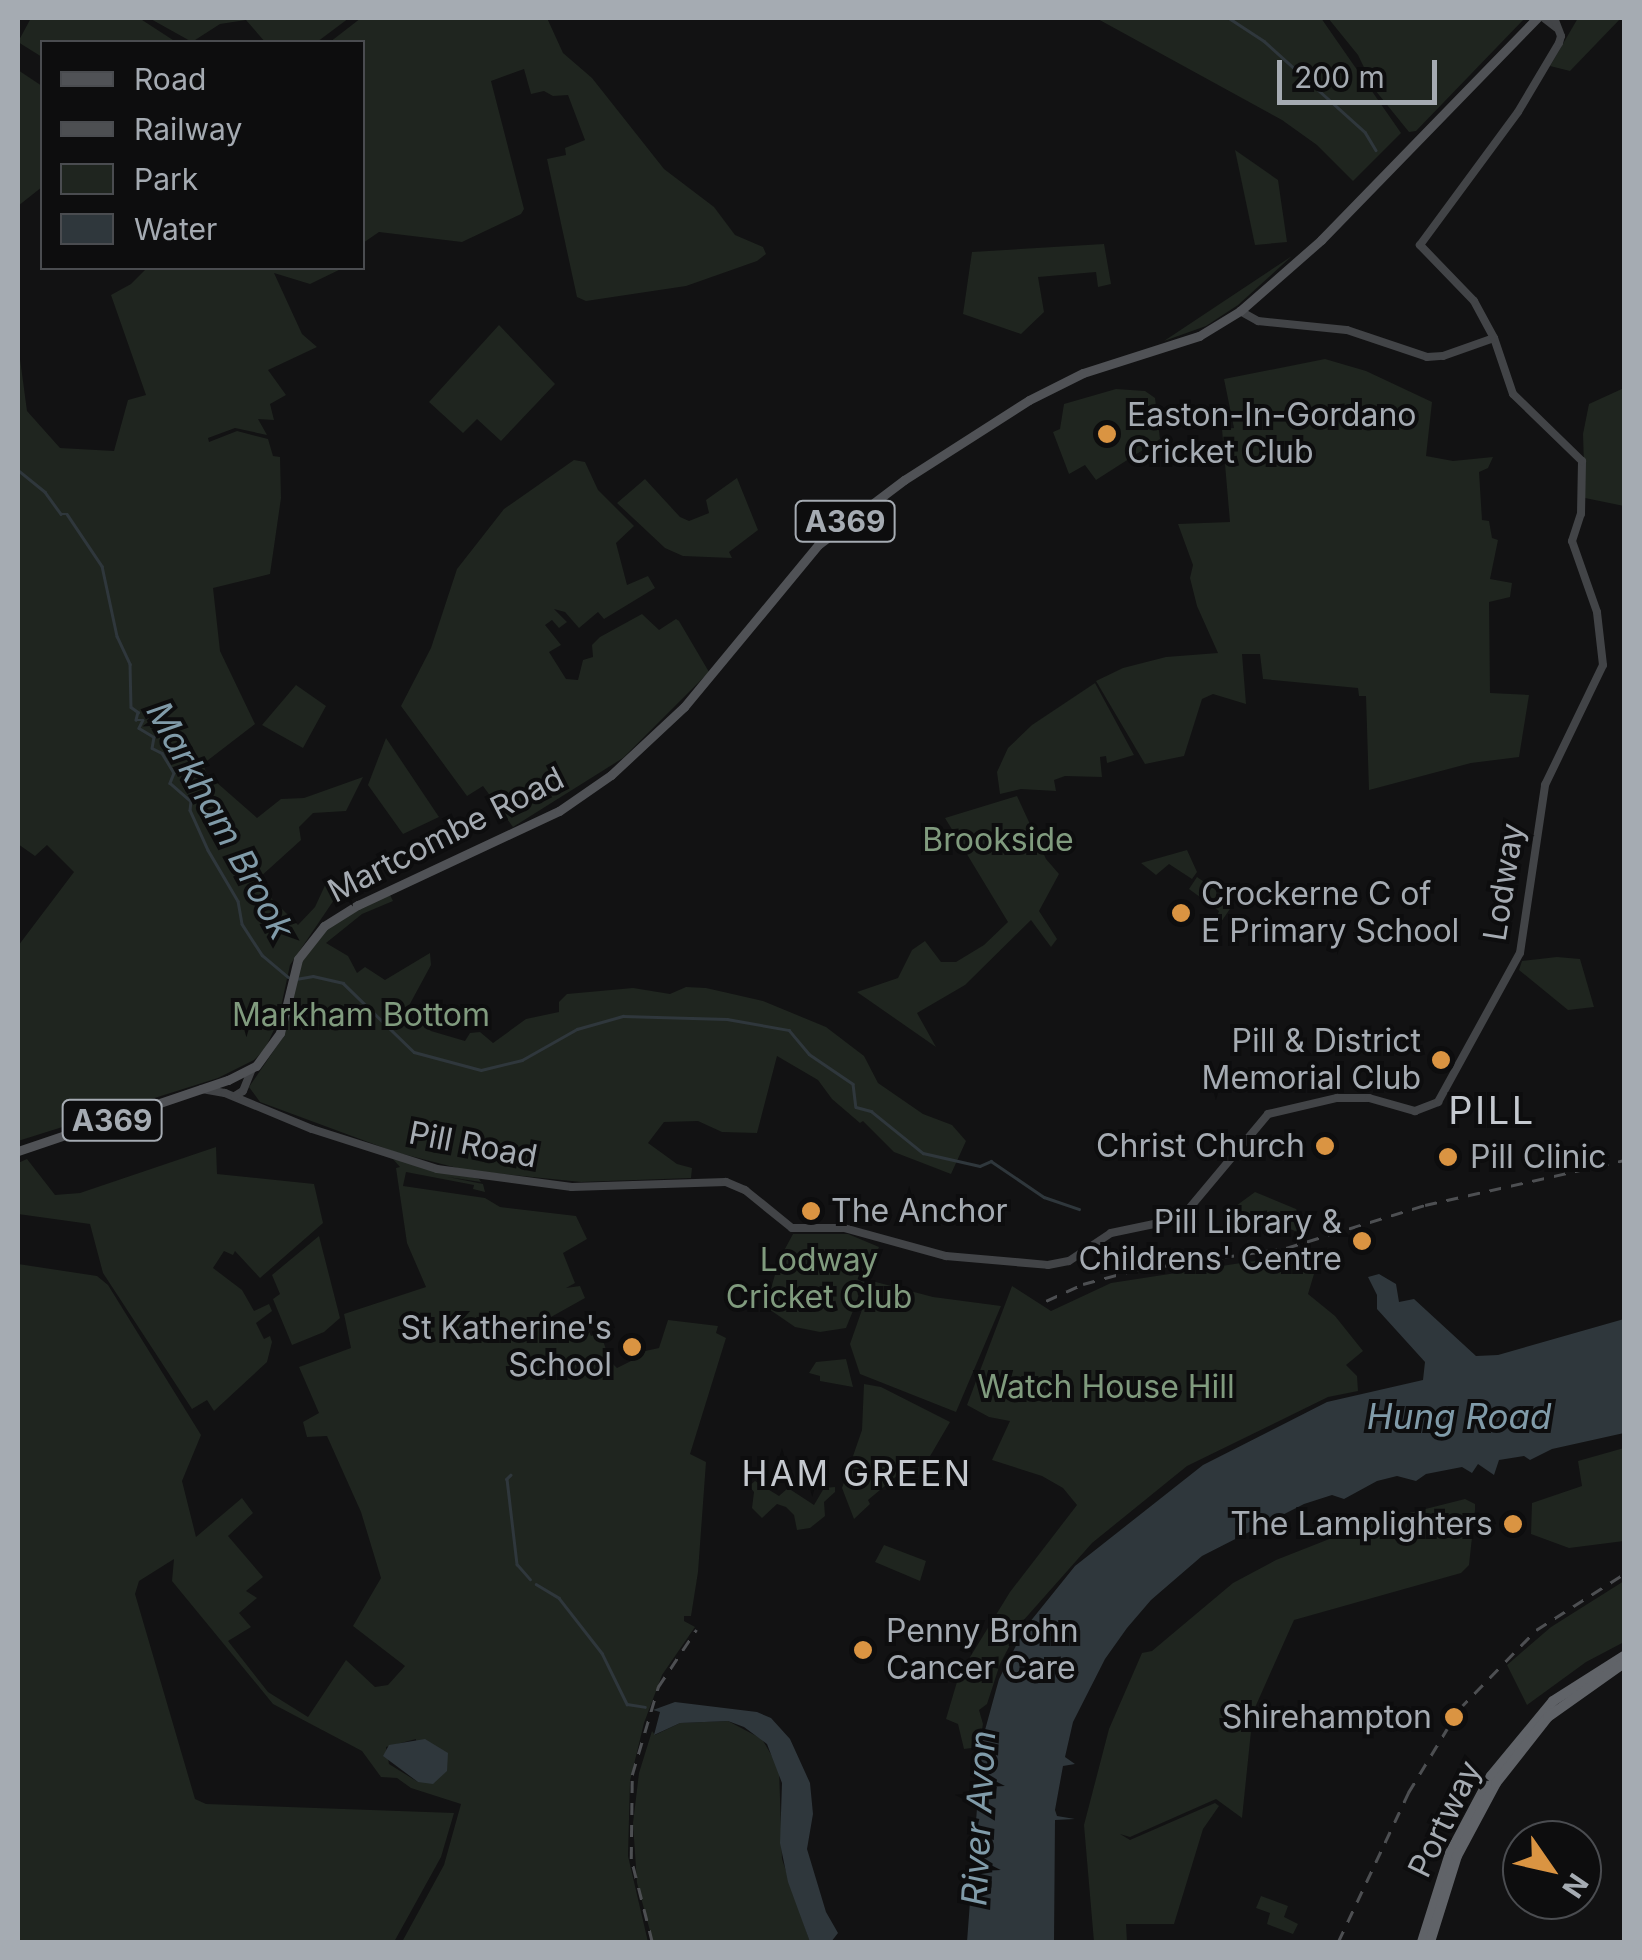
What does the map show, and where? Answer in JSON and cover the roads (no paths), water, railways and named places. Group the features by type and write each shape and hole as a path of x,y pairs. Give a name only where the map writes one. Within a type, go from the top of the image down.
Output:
{"highway":[{"name":"Portway","path":"1422,1942 1450,1853 1491,1776 1553,1701 1624,1659"},
{"name":"Portway","path":"1430,1942 1457,1856 1496,1783 1548,1717 1624,1659"}],"main road":[{"name":"Martcombe Road","path":"252,1069 271,1050 283,1022 291,973 311,940 342,914 549,816 611,775 684,707 818,545 904,480 1052,388 1083,373 1199,336 1240,311 1322,240 1540,18"},
{"name":"A369","path":"18,1151 202,1090 231,1089 252,1069"}],"street":[{"path":"1540,18 1560,31"},
{"path":"1240,311 1258,321 1347,330 1427,357 1443,356 1494,338 1474,301 1424,253 1420,240 1509,127 1559,43 1560,31 1554,18"},
{"name":"Lodway","path":"1123,1230 1167,1220 1193,1207 1268,1114 1337,1098 1382,1100 1415,1112 1438,1102 1520,953 1545,785 1603,665 1597,612 1572,541 1581,514 1582,461 1513,394 1494,338"},
{"path":"231,1089 252,1069"},
{"name":"Pill Road","path":"231,1089 252,1102 345,1140 482,1178 572,1187 726,1182 746,1190 792,1228 844,1228 964,1259 1058,1264 1123,1230"}],"water":[{"name":"Hung Road","path":"1379,1274 1396,1284 1399,1302 1414,1299 1476,1356 1498,1355 1624,1319 1624,1433 1552,1449 1530,1460 1524,1456 1499,1460 1494,1475 1478,1464 1472,1473 1462,1467 1426,1474 1416,1481 1397,1476 1377,1481 1344,1499 1332,1495 1304,1504 1202,1556 1151,1600 1127,1628 1105,1659 1073,1722 1065,1757 1075,1764 1063,1766 1055,1810 1057,1816 1075,1819 1055,1820 1054,1942 967,1942 982,1741 999,1679 1025,1628 1075,1566 1203,1465 1327,1402 1423,1380 1425,1362 1377,1309 1377,1295 1368,1277"},
{"path":"675,1702 757,1712 771,1718 790,1739 810,1783 813,1814 807,1849 826,1912 838,1933 831,1942 810,1942 788,1882 780,1843 782,1783 767,1744 728,1721 680,1723 654,1735 660,1712 653,1710"},
{"path":"425,1739 448,1753 447,1771 433,1784 418,1782 383,1756 389,1745"}],"waterway":[{"path":"1229,18 1264,41 1365,132 1376,150"},
{"name":"Markham Brook","path":"18,470 45,492 61,514 67,514 102,566 117,636 130,664 131,707 138,712 136,720 143,720 139,728 154,737 152,748 162,753 174,773 170,783 191,801 190,810 208,850 238,901 242,924 262,955 288,977"},
{"name":"Markham Brook","path":"296,979 313,976 343,983 414,1052 481,1070 522,1060 577,1029 623,1016 727,1019 789,1030 809,1054 853,1084 856,1107 871,1111 923,1153 980,1166 991,1161 1044,1197 1079,1209"},
{"path":"511,1475 507,1479 517,1564 530,1579"},
{"path":"536,1584 559,1598 602,1653 627,1704 645,1707"}],"railway":[{"path":"1046,1301 1083,1284 1135,1270 1286,1248 1425,1205 1624,1160"},
{"path":"1338,1942 1408,1793 1459,1709 1536,1630 1624,1574"},
{"path":"652,1942 631,1859 632,1775 658,1687 696,1630"}],"place":[{"name":"Easton-In-Gordano Cricket Club","path":"1107,434"},
{"name":"Crockerne C of E Primary School","path":"1181,913"},
{"name":"Pill & District Memorial Club","path":"1441,1060"},
{"name":"Christ Church","path":"1325,1146"},
{"name":"Pill Clinic","path":"1448,1157"},
{"name":"The Anchor","path":"811,1211"},
{"name":"Pill Library & Childrens' Centre","path":"1362,1241"},
{"name":"St Katherine's School","path":"632,1347"},
{"name":"The Lamplighters","path":"1513,1524"},
{"name":"Penny Brohn Cancer Care","path":"863,1650"},
{"name":"Shirehampton","path":"1454,1717"}],"district":[{"name":"PILL","path":"1492,1111"},
{"name":"HAM GREEN","path":"857,1473"}],"park label":[{"name":"Brookside","path":"998,840"},
{"name":"Markham Bottom","path":"361,1015"},
{"name":"Lodway Cricket Club","path":"819,1280"},
{"name":"Watch House Hill","path":"1106,1387"}],"water label":[{"name":"River Avon","path":"978,1818"}]}
